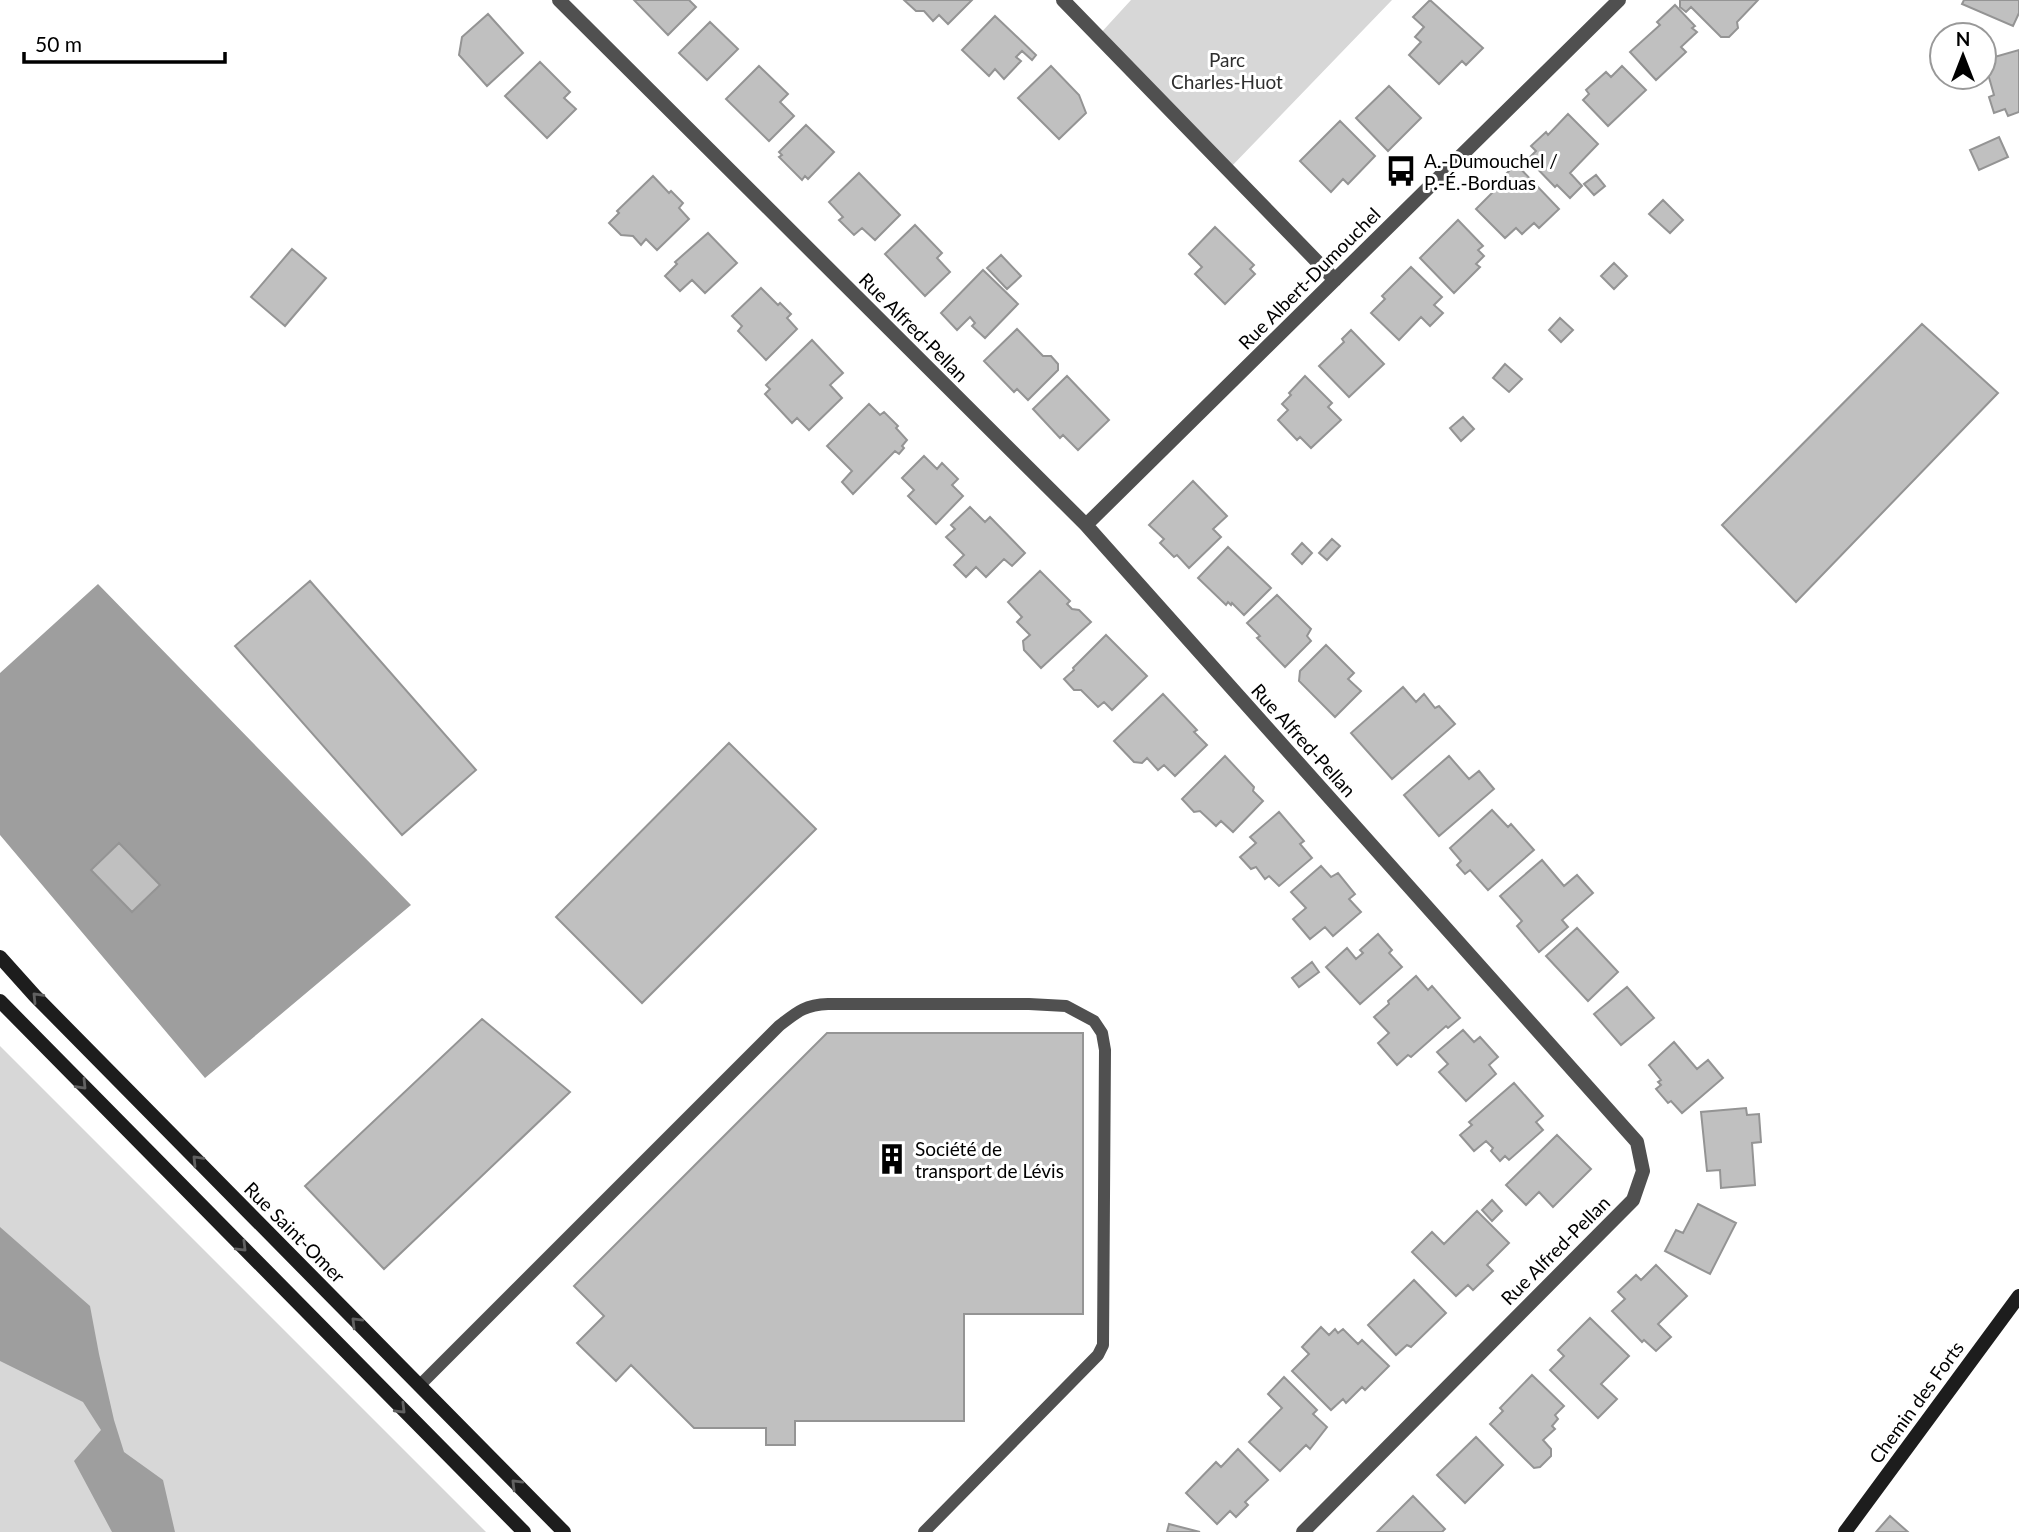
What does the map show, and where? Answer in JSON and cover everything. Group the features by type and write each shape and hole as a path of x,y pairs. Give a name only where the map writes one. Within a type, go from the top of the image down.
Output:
{"street":[{"name":"Rue Alfred-Pellan","path":"559,0 1086,525 1637,1142 1643,1171 1633,1200 1303,1532"},
{"path":"1063,0 1335,280"},
{"name":"Rue Albert-Dumouchel","path":"1086,525 1619,0"},
{"name":"Rue Saint-Omer","path":"0,957 564,1532"},
{"path":"0,1001 524,1532"},
{"name":"Chemin des Forts","path":"1845,1532 2019,1296"}],"lane":[{"path":"419,1386 779,1026 801,1009 811,1005 828,1004 1066,1006 1094,1021 1102,1033 1105,1050 1103,1345 1098,1355 924,1532"}],"green space":[{"name":"Parc Charles-Huot","path":"1131,0 1392,0 1228,170 1098,36"},
{"path":"0,1046 486,1532 0,1532"}],"shaded area":[{"path":"98,584 411,905 205,1078 0,835 0,673"},
{"path":"0,1227 90,1306 114,1420 124,1452 163,1480 175,1532 112,1532 74,1461 101,1430 83,1402 0,1361"}],"building":[{"path":"634,0 689,0 696,7 668,35"},
{"path":"904,0 972,0 948,24 939,15 933,21 924,11 916,11"},
{"path":"1430,0 1483,48 1466,65 1462,61 1439,84 1409,55 1421,42 1415,37 1424,27 1413,17"},
{"path":"1680,0 1758,0 1737,22 1738,28 1729,37 1721,37 1691,7 1686,12 1680,7"},
{"path":"1964,0 2019,0 2019,13 2013,26 1962,4"},
{"path":"1675,5 1695,26 1692,28 1697,32 1681,47 1686,52 1656,80 1630,52 1660,25 1657,22"},
{"path":"488,14 523,53 487,86 459,55 462,37"},
{"path":"995,16 1036,55 1032,60 1022,51 1016,57 1021,61 1004,79 995,69 989,76 962,50"},
{"path":"710,22 738,49 707,80 679,53"},
{"path":"2019,50 2019,112 2008,116 2005,109 1994,113 1989,97 1994,95 1993,91 1998,91 1998,56"},
{"path":"540,62 570,92 564,98 576,109 547,138 505,96"},
{"path":"759,66 788,94 780,102 794,116 769,141 726,99"},
{"path":"1051,66 1079,95 1086,113 1059,139 1018,98"},
{"path":"1622,66 1646,90 1608,126 1583,100 1589,94 1586,90 1606,72 1611,77"},
{"path":"1389,86 1421,118 1388,151 1356,118"},
{"path":"1568,114 1598,144 1570,173 1582,186 1570,198 1557,185 1555,187 1528,159 1536,151 1531,146 1546,132 1548,135"},
{"path":"1340,121 1375,156 1348,184 1343,179 1331,192 1300,161"},
{"path":"806,125 834,152 808,179 805,176 802,180 779,157 782,155 779,152"},
{"path":"1999,137 2008,157 1979,170 1970,150"},
{"path":"1516,164 1559,209 1539,228 1534,223 1522,234 1516,228 1505,238 1476,209"},
{"path":"859,173 900,215 875,240 862,228 854,235 839,220 843,217 829,202"},
{"path":"1596,175 1605,186 1594,195 1584,184"},
{"path":"653,176 683,203 679,208 689,219 657,250 646,239 641,245 633,236 621,235 609,223 619,213 617,211"},
{"path":"1663,200 1683,220 1670,233 1649,214"},
{"path":"1458,220 1483,246 1478,250 1484,256 1476,264 1480,267 1454,293 1420,258"},
{"path":"915,225 942,253 937,258 950,272 925,296 885,254"},
{"path":"1215,227 1254,265 1250,269 1255,274 1225,304 1195,274 1202,267 1189,254"},
{"path":"708,233 737,263 705,293 692,280 680,291 665,276 677,264 675,262"},
{"path":"292,249 326,278 285,326 251,297"},
{"path":"1001,255 1021,276 1007,289 987,268"},
{"path":"1614,263 1627,276 1614,289 1601,276"},
{"path":"1411,267 1442,297 1434,305 1443,313 1430,326 1421,317 1399,340 1371,313 1385,299 1382,296"},
{"path":"983,270 1018,304 985,338 972,326 975,323 970,317 957,330 941,313"},
{"path":"761,288 791,314 787,318 797,329 766,360 738,331 742,326 732,316"},
{"path":"1560,318 1573,330 1561,342 1549,330"},
{"path":"1922,324 1998,393 1796,602 1722,525"},
{"path":"1017,329 1043,356 1051,356 1058,364 1058,370 1028,400 1017,389 1014,392 984,361"},
{"path":"1351,330 1384,364 1349,397 1319,366 1344,342 1342,339"},
{"path":"812,340 843,373 830,385 842,398 809,430 797,418 792,423 765,394 770,389 766,385"},
{"path":"1505,364 1522,379 1509,392 1493,378"},
{"path":"1067,376 1109,420 1078,450 1063,435 1060,438 1033,409"},
{"path":"1305,376 1332,403 1328,407 1341,420 1311,448 1300,437 1297,440 1278,420 1288,410 1282,404"},
{"path":"869,404 880,415 884,412 907,440 899,454 895,451 853,494 842,482 852,471 827,446"},
{"path":"1463,417 1474,429 1461,441 1450,428"},
{"path":"924,456 937,469 942,463 958,479 952,485 963,496 936,524 908,496 914,490 902,478"},
{"path":"1193,481 1227,516 1213,529 1221,537 1189,568 1160,543 1164,539 1149,525"},
{"path":"970,507 985,522 990,517 1025,553 1012,566 1004,559 986,577 976,567 966,577 954,565 964,555 946,537 955,529 951,525"},
{"path":"1332,539 1340,546 1327,560 1319,553"},
{"path":"1302,543 1312,553 1302,564 1292,554"},
{"path":"1228,547 1271,588 1244,615 1232,603 1231,605 1228,602 1226,605 1198,578"},
{"path":"1040,571 1070,601 1067,604 1072,609 1079,610 1091,622 1041,668 1024,650 1023,641 1030,635 1017,622 1022,617 1008,602"},
{"path":"310,581 476,770 402,835 235,646"},
{"path":"1277,595 1311,629 1307,636 1311,641 1285,667 1257,638 1260,636 1247,623"},
{"path":"1106,635 1147,676 1112,710 1104,702 1098,707 1081,690 1074,690 1064,679"},
{"path":"1326,645 1354,673 1348,679 1361,691 1335,717 1299,681 1300,671"},
{"path":"1403,687 1416,702 1424,694 1435,708 1439,706 1455,724 1392,779 1351,733"},
{"path":"1163,694 1197,730 1194,732 1207,745 1175,776 1164,765 1158,770 1147,758 1142,763 1134,762 1114,741"},
{"path":"729,743 816,829 642,1003 556,917"},
{"path":"1225,756 1254,787 1253,791 1263,801 1233,832 1221,821 1216,826 1200,811 1194,812 1182,799"},
{"path":"1449,756 1469,779 1479,771 1494,789 1439,836 1404,795"},
{"path":"1492,810 1508,827 1511,824 1534,850 1488,890 1470,870 1465,874 1457,865 1461,861 1450,848"},
{"path":"1279,812 1304,841 1300,844 1312,858 1279,886 1269,876 1265,879 1256,867 1251,869 1240,857 1256,843 1250,837"},
{"path":"119,843 160,885 132,912 91,870"},
{"path":"1542,860 1564,886 1577,875 1593,893 1562,920 1568,927 1539,952 1517,926 1522,921 1500,896"},
{"path":"1321,866 1331,877 1338,873 1355,894 1349,899 1361,912 1333,936 1325,927 1310,939 1293,919 1306,908 1291,892"},
{"path":"1577,928 1618,972 1588,1001 1546,956"},
{"path":"1378,934 1392,950 1389,953 1402,967 1360,1004 1326,967 1347,948 1356,959 1363,953 1360,950"},
{"path":"1312,962 1319,972 1299,987 1292,978"},
{"path":"1416,976 1428,990 1432,986 1460,1018 1397,1065 1378,1043 1389,1033 1374,1017"},
{"path":"1627,987 1654,1018 1621,1045 1594,1014"},
{"path":"482,1019 570,1092 384,1269 305,1186"},
{"path":"1463,1030 1474,1042 1480,1037 1498,1057 1489,1065 1496,1074 1466,1101 1439,1072 1448,1064 1437,1052"},
{"name":"Société de transport de Lévis","path":"827,1033 1083,1033 1083,1314 964,1314 964,1421 795,1421 795,1445 766,1445 766,1428 694,1428 631,1365 616,1381 577,1343 604,1316 574,1286"},
{"path":"1674,1042 1697,1069 1708,1060 1723,1078 1682,1113 1671,1101 1668,1103 1656,1089 1661,1085 1658,1082 1661,1080 1649,1065"},
{"path":"1514,1083 1543,1116 1536,1122 1543,1130 1509,1160 1505,1156 1500,1161 1486,1141 1474,1151 1460,1135 1472,1125 1469,1122"},
{"path":"1746,1108 1747,1115 1759,1114 1761,1142 1752,1143 1755,1185 1721,1188 1720,1170 1707,1171 1701,1112"},
{"path":"1557,1135 1591,1169 1553,1207 1539,1192 1526,1205 1506,1185"},
{"path":"1492,1200 1502,1211 1492,1221 1482,1210"},
{"path":"1698,1204 1736,1223 1710,1274 1665,1251 1676,1230 1683,1233"},
{"path":"1477,1211 1509,1243 1487,1265 1493,1271 1473,1290 1468,1285 1456,1296 1412,1252 1432,1232 1444,1244"},
{"path":"1656,1265 1687,1296 1658,1324 1671,1337 1656,1351 1644,1340 1642,1342 1612,1311 1625,1299 1618,1292 1636,1275 1641,1280"},
{"path":"1414,1280 1446,1313 1411,1347 1407,1345 1396,1355 1368,1325"},
{"path":"1590,1318 1629,1356 1601,1384 1617,1399 1598,1418 1550,1370 1564,1356 1558,1350"},
{"path":"1321,1327 1329,1335 1335,1329 1338,1333 1343,1329 1358,1344 1362,1340 1389,1366 1365,1390 1362,1387 1346,1403 1343,1399 1331,1410 1292,1371 1309,1354 1302,1347"},
{"path":"1532,1375 1564,1406 1555,1415 1558,1419 1552,1426 1555,1429 1543,1440 1551,1449 1551,1456 1540,1467 1534,1468 1490,1424 1503,1411 1500,1408"},
{"path":"1284,1377 1317,1410 1313,1414 1327,1427 1310,1449 1306,1445 1280,1471 1249,1442 1282,1408 1268,1394"},
{"path":"1476,1437 1503,1465 1465,1503 1437,1475"},
{"path":"1238,1449 1268,1480 1245,1502 1248,1505 1236,1517 1230,1511 1217,1524 1186,1493 1216,1462 1221,1467"},
{"path":"1413,1496 1445,1529 1442,1532 1377,1532"},
{"path":"1890,1516 1908,1532 1876,1532"},
{"path":"1169,1524 1200,1532 1167,1532"}],"place":[{"name":"A.-Dumouchel / P.-É.-Borduas","path":"1401,171"},
{"name":"Société de transport de Lévis","path":"892,1159"}]}
